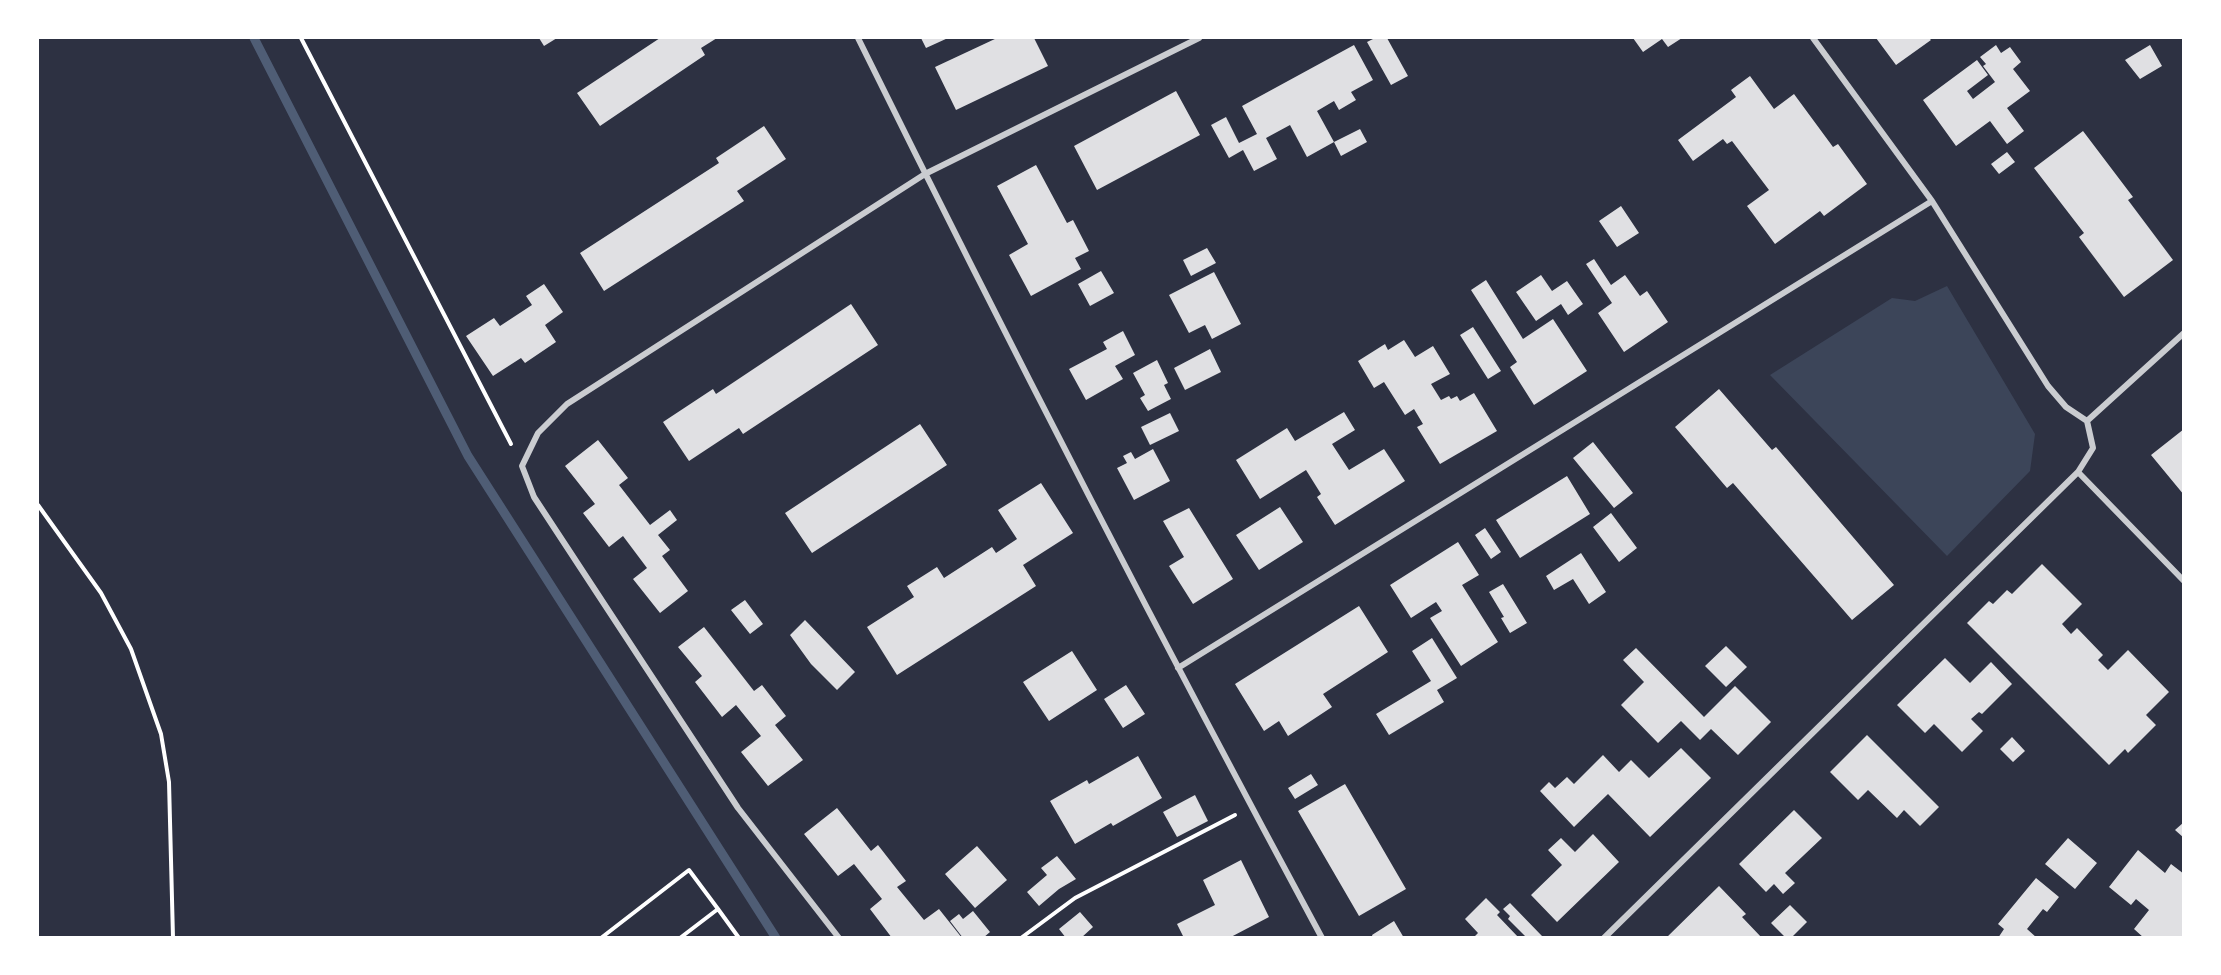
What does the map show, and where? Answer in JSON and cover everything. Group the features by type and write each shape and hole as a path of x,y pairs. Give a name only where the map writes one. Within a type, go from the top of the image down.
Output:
{"street":[{"path":"858,38 925,174 1179,668 1322,938"},
{"path":"839,938 738,808 534,498 522,466 538,433 567,404 925,174 1199,38"},
{"path":"1604,938 2078,472 2093,448 2087,421 2066,407 2048,386 1932,201 1812,38"},
{"path":"1179,668 1932,201"},
{"path":"2087,421 2184,333"},
{"path":"2078,472 2184,581"}],"path":[{"path":"301,38 522,466"},
{"path":"38,505 100,594 131,649 161,734 169,782 173,938"},
{"path":"1021,938 1075,898 1251,806"},
{"path":"601,938 690,870 739,938"},
{"path":"680,938 718,909"}],"shaded area":[{"path":"1947,286 2035,434 2030,471 1947,556 1770,375 1892,298 1915,301"}],"building":[{"path":"539,38 557,38 544,46"},
{"path":"660,38 717,38 701,48 705,55 600,126 577,93"},
{"path":"921,38 948,38 926,48"},
{"path":"997,38 1034,38 1048,66 956,110 935,67"},
{"path":"1375,38 1387,38 1408,76 1391,85 1367,42"},
{"path":"1633,38 1682,38 1668,47 1662,39 1643,52"},
{"path":"1876,38 1929,38 1931,40 1896,65"},
{"path":"1354,45 1373,80 1351,92 1356,100 1339,110 1334,101 1317,111 1334,142 1307,157 1290,125 1266,138 1277,159 1254,171 1243,150 1229,158 1211,125 1226,117 1239,143 1257,134 1242,106"},
{"path":"1996,45 2001,53 2010,47 2021,62 2013,69 2030,91 2007,108 2024,131 2007,144 1990,121 1956,146 1923,100 1977,60 1988,75 1967,91 1973,99 1995,82 1983,66 1986,64 1980,57"},
{"path":"2150,45 2162,66 2140,79 2125,60"},
{"path":"1750,76 1774,109 1794,94 1833,147 1838,144 1867,184 1824,216 1820,211 1775,244 1747,206 1769,190 1732,141 1727,144 1723,139 1693,161 1678,140 1736,97 1731,90"},
{"path":"1176,91 1200,135 1097,190 1074,146"},
{"path":"764,126 786,159 737,191 744,201 604,291 580,253 719,163 716,158"},
{"path":"1360,129 1367,142 1341,156 1334,142"},
{"path":"2083,131 2133,197 2128,200 2173,260 2124,297 2079,237 2084,233 2034,168"},
{"path":"2007,152 2015,162 1999,174 1991,164"},
{"path":"1036,165 1067,223 1073,220 1089,251 1075,258 1081,269 1031,296 1009,255 1028,244 997,186"},
{"path":"1621,206 1639,233 1617,247 1599,221"},
{"path":"1207,248 1216,263 1191,276 1183,260"},
{"path":"1594,259 1611,285 1625,275 1640,296 1647,291 1668,322 1624,352 1598,313 1612,303 1586,264"},
{"path":"1101,271 1114,293 1090,306 1078,284"},
{"path":"1214,272 1241,324 1212,339 1205,325 1189,333 1169,295"},
{"path":"1541,275 1552,291 1567,281 1583,304 1568,315 1561,304 1536,321 1516,292"},
{"path":"1486,280 1523,339 1553,319 1587,371 1534,405 1510,367 1517,362 1471,290"},
{"path":"544,284 563,312 545,325 556,342 525,363 521,358 493,376 466,336 494,318 500,326 532,305 526,296"},
{"path":"851,304 878,345 743,434 739,428 689,461 663,422 713,389 716,394"},
{"path":"1473,327 1501,371 1488,379 1460,335"},
{"path":"1123,331 1135,355 1115,366 1123,379 1086,400 1069,369 1107,349 1103,342"},
{"path":"1404,340 1415,357 1433,346 1450,374 1431,384 1441,400 1449,396 1451,399 1457,396 1460,401 1474,393 1497,431 1440,464 1417,427 1423,424 1414,409 1405,415 1384,382 1374,388 1358,361 1385,344 1388,350"},
{"path":"1210,349 1221,372 1185,390 1174,368"},
{"path":"1157,360 1168,383 1164,385 1171,399 1148,411 1140,398 1145,395 1133,373"},
{"path":"1719,389 1772,450 1776,447 1894,585 1852,620 1733,483 1727,488 1675,427"},
{"path":"1344,412 1355,430 1332,444 1349,470 1384,449 1405,481 1335,525 1317,497 1321,494 1306,470 1260,499 1236,460 1287,428 1295,441"},
{"path":"1170,413 1179,431 1150,445 1141,427"},
{"path":"920,424 947,465 812,553 785,513"},
{"path":"2184,429 2184,495 2151,455"},
{"path":"598,440 628,478 619,485 650,525 670,510 677,520 658,535 670,550 662,556 688,591 660,613 633,579 647,568 623,536 609,547 583,513 595,504 565,466"},
{"path":"1593,442 1633,493 1614,508 1573,458"},
{"path":"1153,449 1170,481 1134,500 1117,468 1127,463 1123,456 1131,452 1135,459"},
{"path":"1567,476 1590,514 1520,558 1496,520"},
{"path":"1041,483 1073,533 1023,565 1036,586 897,675 867,627 914,597 907,586 937,567 944,578 992,547 996,553 1017,539 998,510"},
{"path":"1280,507 1303,542 1259,570 1236,535"},
{"path":"1189,508 1233,579 1193,604 1169,566 1184,557 1163,521"},
{"path":"1611,513 1637,548 1619,562 1593,527"},
{"path":"1485,528 1501,552 1491,559 1475,535"},
{"path":"1458,542 1479,575 1462,585 1498,642 1461,666 1430,618 1442,611 1436,602 1411,618 1390,585"},
{"path":"1581,553 1606,592 1589,604 1573,579 1554,590 1546,576"},
{"path":"2042,564 2082,604 2062,624 2071,634 2077,628 2103,655 2098,660 2108,670 2128,650 2169,692 2146,715 2156,725 2128,753 2125,749 2109,765 1967,623 1989,601 1993,604 2007,590 2012,594"},
{"path":"1503,584 1527,623 1510,633 1501,618 1504,617 1489,592"},
{"path":"745,600 763,624 750,634 731,610"},
{"path":"1359,606 1388,652 1323,694 1332,707 1288,736 1279,721 1264,731 1235,684"},
{"path":"805,620 855,672 837,690 811,664 790,635"},
{"path":"704,627 754,691 762,685 786,716 775,725 803,760 768,786 741,752 761,736 736,705 722,717 695,682 702,676 678,647"},
{"path":"1432,638 1457,678 1437,690 1444,702 1389,735 1376,714 1431,681 1412,651"},
{"path":"1726,646 1747,667 1726,687 1705,666"},
{"path":"1636,648 1704,717 1735,686 1771,722 1738,755 1711,729 1700,740 1681,721 1658,743 1621,705 1644,682 1623,660"},
{"path":"1072,651 1097,690 1049,721 1023,682"},
{"path":"1945,658 1970,683 1991,662 2012,684 1982,714 1979,712 1971,719 1983,731 1962,752 1934,724 1925,733 1897,705"},
{"path":"1126,685 1145,714 1123,728 1104,699"},
{"path":"1867,735 1939,807 1920,826 1904,810 1897,818 1868,790 1858,800 1830,772"},
{"path":"2012,737 2025,751 2013,762 2000,749"},
{"path":"1681,748 1711,778 1650,837 1608,794 1574,827 1540,791 1549,782 1555,788 1567,777 1574,784 1603,755 1619,772 1631,760 1649,778"},
{"path":"1138,756 1162,798 1113,826 1111,823 1075,844 1050,801 1087,780 1089,784"},
{"path":"1311,774 1318,785 1295,799 1288,788"},
{"path":"1345,784 1406,889 1359,916 1298,811"},
{"path":"1195,795 1208,821 1177,837 1163,812"},
{"path":"837,808 871,851 878,845 906,881 897,887 924,920 939,909 962,938 892,938 870,909 882,899 854,864 838,876 804,834"},
{"path":"1794,810 1822,838 1785,873 1795,883 1783,894 1774,884 1766,892 1739,864"},
{"path":"2184,822 2184,838 2175,830"},
{"path":"1593,834 1619,862 1557,922 1531,895 1562,865 1548,850 1561,838 1575,852"},
{"path":"2068,838 2097,863 2075,889 2045,864"},
{"path":"977,846 1007,880 975,908 945,874"},
{"path":"2138,850 2165,873 2171,864 2184,874 2184,938 2144,938 2134,929 2149,910 2136,899 2131,905 2109,887"},
{"path":"1057,856 1076,879 1059,889 1039,906 1027,892 1047,875 1041,868"},
{"path":"1241,860 1269,917 1229,938 1184,938 1177,924 1215,905 1203,880"},
{"path":"2036,878 2059,897 2047,912 2043,909 2027,929 2037,938 1998,938 2004,929 1998,924"},
{"path":"1719,886 1746,914 1742,917 1762,938 1666,938"},
{"path":"1486,898 1500,912 1497,915 1519,938 1473,938 1478,933 1465,919"},
{"path":"1510,903 1542,936 1540,938 1527,938 1508,919 1510,916 1503,909"},
{"path":"1790,905 1807,922 1791,938 1786,938 1771,923"},
{"path":"973,911 990,932 983,938 963,938 950,921 959,914 963,919"},
{"path":"1080,912 1093,927 1081,938 1066,938 1059,929"},
{"path":"1394,921 1404,938 1373,938 1372,935"}],"waterway":[{"path":"254,38 468,456 776,938"}]}
